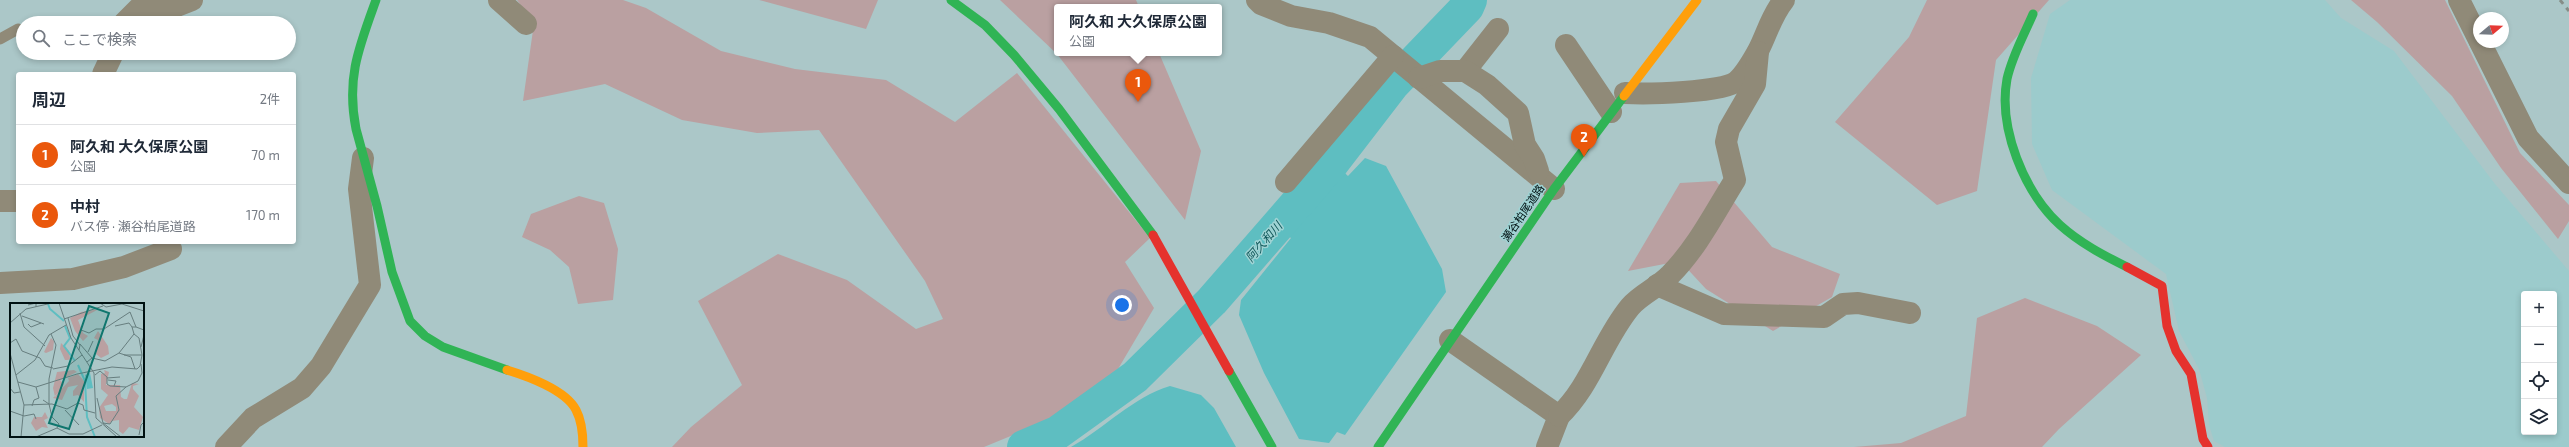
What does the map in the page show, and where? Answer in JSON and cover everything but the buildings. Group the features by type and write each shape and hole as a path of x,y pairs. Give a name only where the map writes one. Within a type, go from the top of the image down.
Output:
{"street":[{"path":"131,16 138,9 169,9 192,0"},
{"path":"376,0 354,65 351,90 363,158 375,194 390,272 410,320 433,341 468,358 513,371 550,387 574,406 582,431 583,447"},
{"path":"499,0 526,24"},
{"path":"951,0 984,25 1014,55 1059,109 1151,231 1206,325 1272,447"},
{"path":"1257,0 1261,4 1291,16 1329,23 1370,37 1547,183"},
{"name":"瀬谷柏尾道路","path":"1378,447 1450,340 1547,183 1611,112 1697,0"},
{"path":"1626,93 1724,88 1736,82 1758,52 1775,11 1784,0"},
{"path":"2459,0 2473,27"},
{"path":"2032,14 2014,59 2006,88 2012,138 2025,179 2054,218 2073,237 2162,286 2167,326 2176,351 2191,374 2203,439 2208,447"},
{"path":"1465,72 1498,29"},
{"path":"1566,45 1611,112"},
{"path":"2483,48 2528,138 2569,183"},
{"path":"1547,447 1559,416 1575,401 1619,323 1631,306 1669,277 1683,261 1735,180 1726,142 1729,128 1755,84 1758,52"},
{"path":"1286,182 1396,58"},
{"path":"104,72 110,60"},
{"path":"1418,77 1440,71 1465,72 1488,85 1518,113 1525,145 1547,183"},
{"path":"226,447 253,418 302,388 321,366 370,285 359,189 363,158"},
{"path":"0,201 16,201"},
{"path":"0,284 73,279 124,267 171,249"},
{"path":"1657,285 1724,314 1824,317 1843,304 1858,303 1910,313"},
{"path":"1450,340 1559,416"}],"lane":[{"path":"0,39 16,30"}],"shaded area":[{"path":"517,0 623,0 646,8 721,51 795,69 886,80 955,122 1017,73 1150,238 1125,262 1154,308 1118,369 1059,416 984,447 672,447 691,427 742,385 698,301 778,254 847,280 916,329 943,319 925,281 819,130 757,133 682,120 605,84 523,101 534,23"},
{"path":"759,0 878,0 866,29"},
{"path":"1000,0 1136,0 1138,4 1054,4 1054,51"},
{"path":"1927,0 2049,0 1996,60 1977,191 1937,205 1835,122 1909,37"},
{"path":"2070,0 2325,0 2341,18 2394,51 2495,184 2569,271 2569,447 2225,447 2214,441 2209,425 2207,398 2199,369 2179,331 2166,274 2052,190 2032,144 2031,78 2050,14"},
{"path":"2351,0 2445,0 2520,153 2569,205 2569,221 2558,239 2501,168 2452,96 2377,22"},
{"path":"1059,56 1160,56 1201,151 1185,220"},
{"path":"1716,181 1772,247 1840,274 1832,297 1773,331 1706,289 1680,261 1628,271 1680,183"},
{"path":"579,196 604,203 618,249 613,300 578,304 569,267 550,250 522,237 531,214"},
{"path":"2025,298 2097,326 2141,355 2059,429 2042,447 1854,447 1901,443 1966,416 1977,318"}],"water":[{"path":"1365,158 1386,166 1442,269 1446,292 1345,435 1337,432 1329,443 1299,439 1264,373 1239,315 1241,300 1291,238 1277,227 1333,162 1348,176"},
{"path":"1170,386 1201,395 1214,408 1236,447 1071,447 1131,405"}],"waterway":[{"name":"阿久和川","path":"1024,447 1057,433 1135,377 1212,301 1333,162 1393,84 1467,7 1470,0"}],"railway":[{"path":"2560,0 2569,11"}],"traffic: fast":[{"path":"376,0 364,33 356,63 353,78 353,111 356,129 377,206 392,272 410,321 425,336 443,347 507,370"},
{"path":"951,0 985,25 1014,55 1059,109 1153,235"},
{"path":"2033,14 2015,54 2007,79 2005,98 2006,118 2010,138 2017,158 2035,195 2060,225 2084,243 2127,267"},
{"path":"1378,447 1554,189 1624,96"},
{"path":"1229,371 1272,447"}],"traffic: slow":[{"path":"1624,96 1697,0"},
{"path":"507,370 525,376 555,390 571,403 580,419 583,447"}],"traffic: jam":[{"path":"1153,235 1229,371"},
{"path":"2127,267 2162,286 2167,326 2176,351 2191,374 2203,439 2208,447"}],"place":[{"name":"阿久和 大久保原公園","path":"1138,102"},
{"name":"中村","path":"1584,157"}]}
